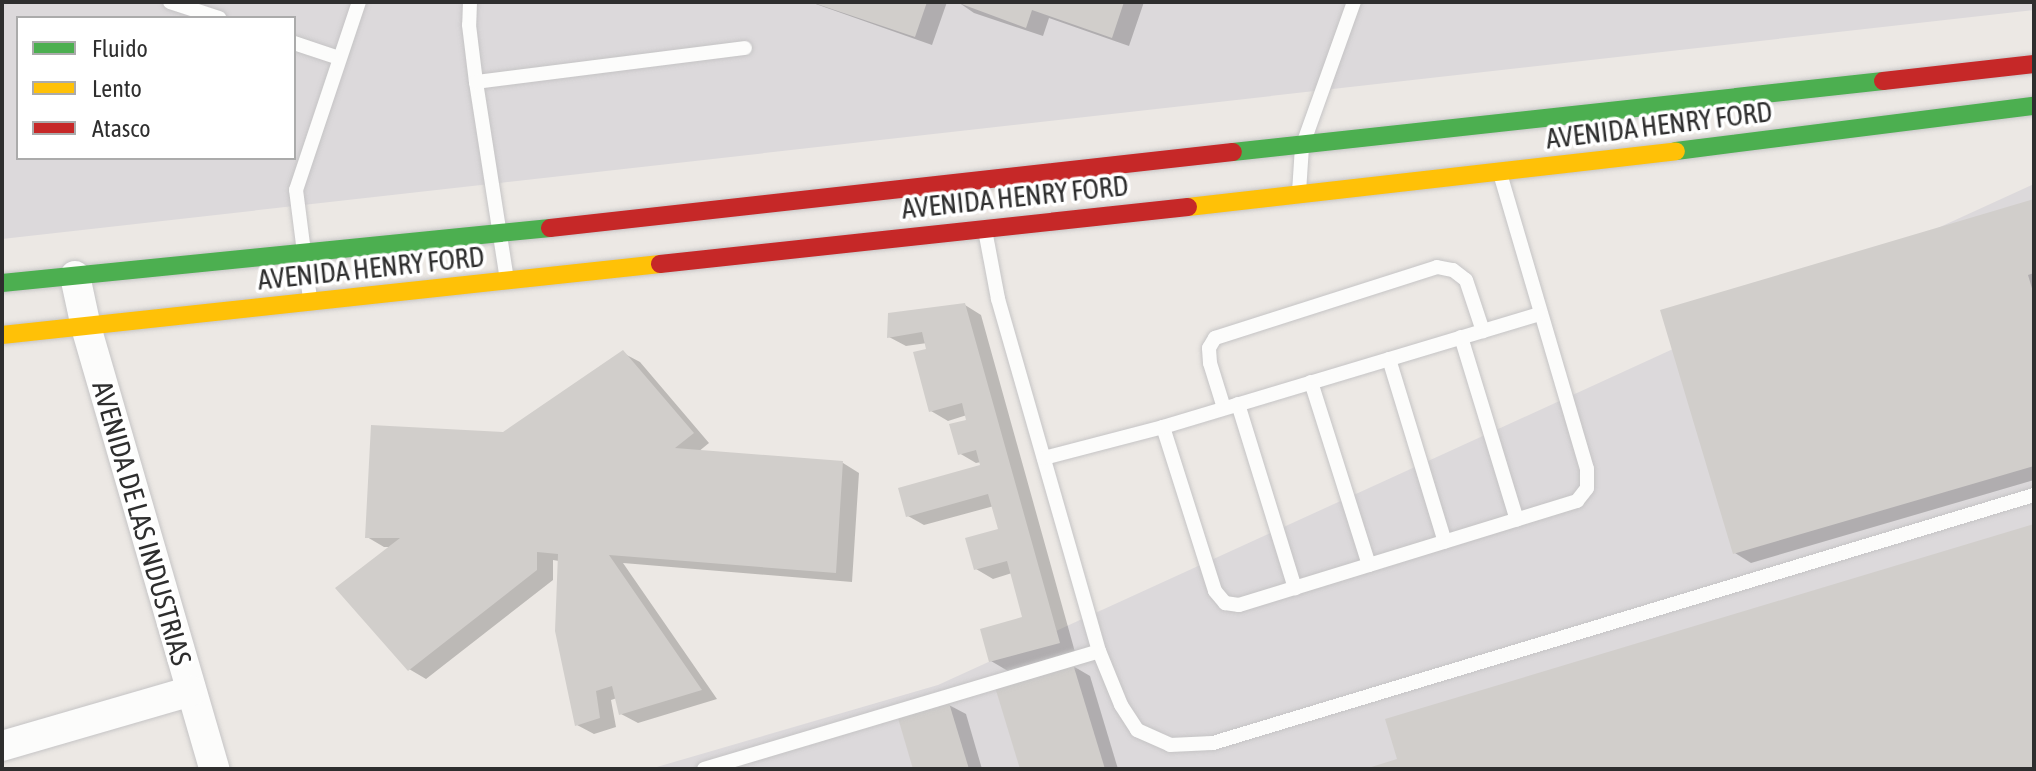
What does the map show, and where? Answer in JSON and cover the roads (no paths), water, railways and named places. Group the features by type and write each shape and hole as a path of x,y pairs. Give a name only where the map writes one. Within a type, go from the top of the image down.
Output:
{"main road":[{"name":"AVENIDA HENRY FORD","path":"2,283 502,234 2034,64"},
{"name":"AVENIDA HENRY FORD","path":"2,335 1500,173 2034,106"}],"street":[{"name":"AVENIDA DE LAS INDUSTRIAS","path":"75,276 86,327 214,769"},
{"path":"2,746 191,691"}],"lane":[{"path":"170,2 213,16"},
{"path":"311,303 296,190 359,2"},
{"path":"470,2 469,25 476,82 507,281"},
{"path":"1299,195 1302,147 1354,2"},
{"path":"296,44 339,58"},
{"path":"476,82 745,48"},
{"path":"1163,427 1215,591 1225,603 1239,605 1577,501 1587,488 1587,469 1500,173"},
{"path":"985,229 998,299 1099,651 1121,705 1137,730 1170,745 1213,743 2034,495"},
{"path":"1295,588 1231,406 1210,363 1209,348 1215,338 1437,267 1453,270 1466,280 1483,331"},
{"path":"1044,458 1163,427 1540,314"},
{"path":"1461,337 1517,520"},
{"path":"1389,359 1445,542"},
{"path":"1311,382 1369,565"},
{"path":"704,769 1099,651"}]}
